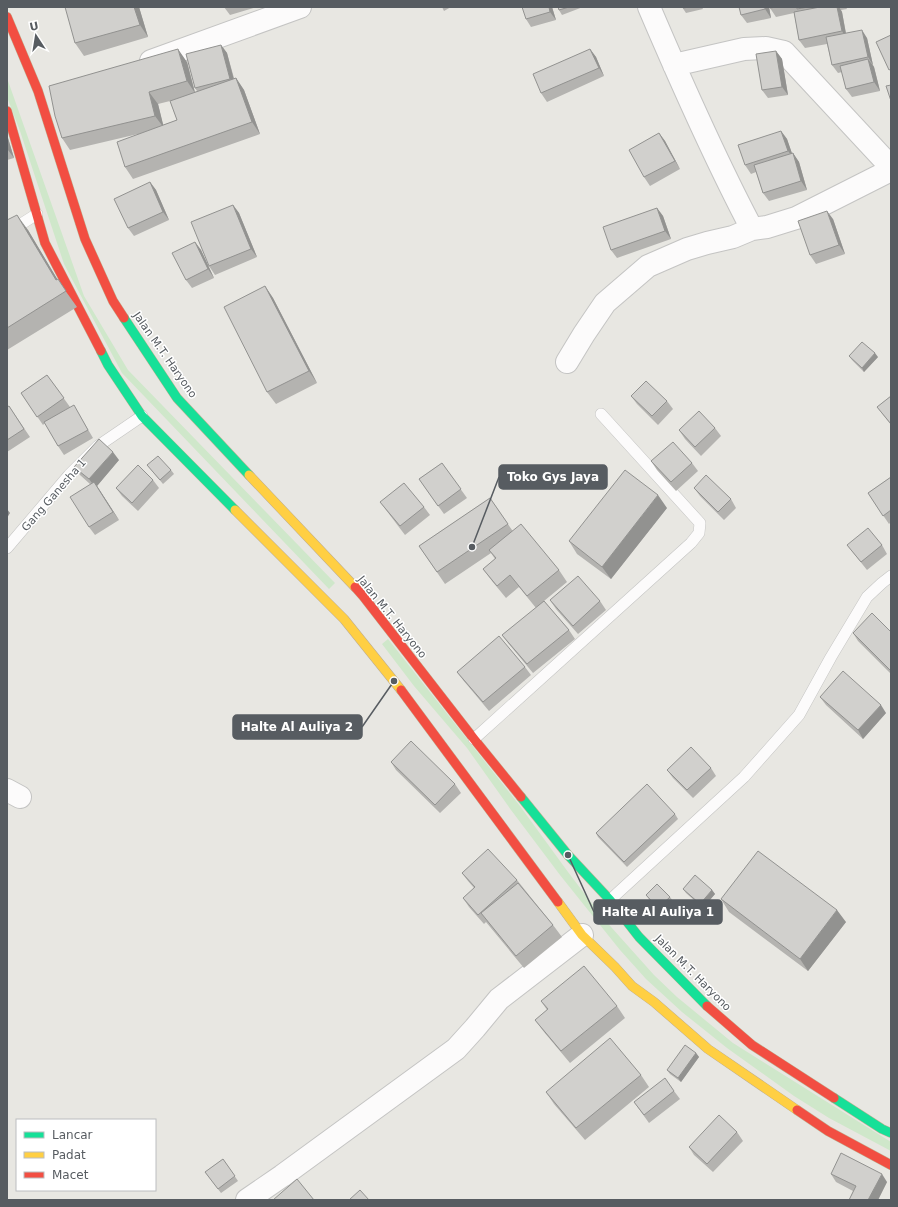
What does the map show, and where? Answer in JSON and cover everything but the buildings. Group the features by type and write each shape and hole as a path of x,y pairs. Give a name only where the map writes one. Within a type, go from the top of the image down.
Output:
{"highway":[{"name":"Jalan M.T. Haryono","path":"7,17 40,99 85,239 113,300 177,398 361,599 568,855 610,900 639,937 707,1006 752,1045 882,1129 891,1133"},
{"path":"7,111 45,242 108,365 142,416 346,616 582,935 632,986 654,1002 708,1049 828,1131 891,1166"}],"street":[{"path":"135,67 300,7"},
{"path":"649,7 708,140 752,229"},
{"path":"567,362 605,303 648,266 687,249 732,237 752,229 767,227 796,218 891,169 784,52 766,48 744,49 674,66"},
{"path":"40,99 61,94"},
{"path":"247,1200 456,1049 499,999 582,935"}],"lane":[{"path":"7,233 37,214"},
{"path":"474,740 691,543 699,533 700,523 601,414"},
{"name":"Gang Ganesha 1","path":"7,548 69,475 98,446 142,416"},
{"path":"610,900 744,777 799,715 831,657 867,597 891,576"}],"green space":[{"path":"7,78 84,296 128,370 335,583 329,589 122,373 64,264 20,131 7,97"},
{"path":"388,639 520,806 603,918 654,975 677,997 733,1043 891,1142 891,1151 829,1118 794,1096 727,1048 682,1012 646,979 620,950 560,875 467,748 414,686 382,644"}],"traffic: fast":[{"path":"124,318 177,398 249,475"},
{"path":"101,351 108,365 142,416 235,510"},
{"path":"521,797 568,855 610,900 639,937 707,1006"},
{"path":"834,1098 882,1129 891,1133"}],"traffic: slow":[{"path":"249,475 355,587"},
{"path":"235,510 344,619 401,690"},
{"path":"558,902 582,935 632,986 654,1002 708,1049 797,1110"}],"traffic: jam":[{"path":"7,17 38,91 85,239 113,301 124,318"},
{"path":"7,111 45,243 101,351"},
{"path":"355,587 521,797"},
{"path":"401,690 558,902"},
{"path":"707,1006 752,1045 834,1098"},
{"path":"797,1110 828,1131 891,1165"}],"place":[{"name":"Toko Gys Jaya","path":"472,547"},
{"name":"Halte Al Auliya 2","path":"394,681"},
{"name":"Halte Al Auliya 1","path":"568,855"}]}
